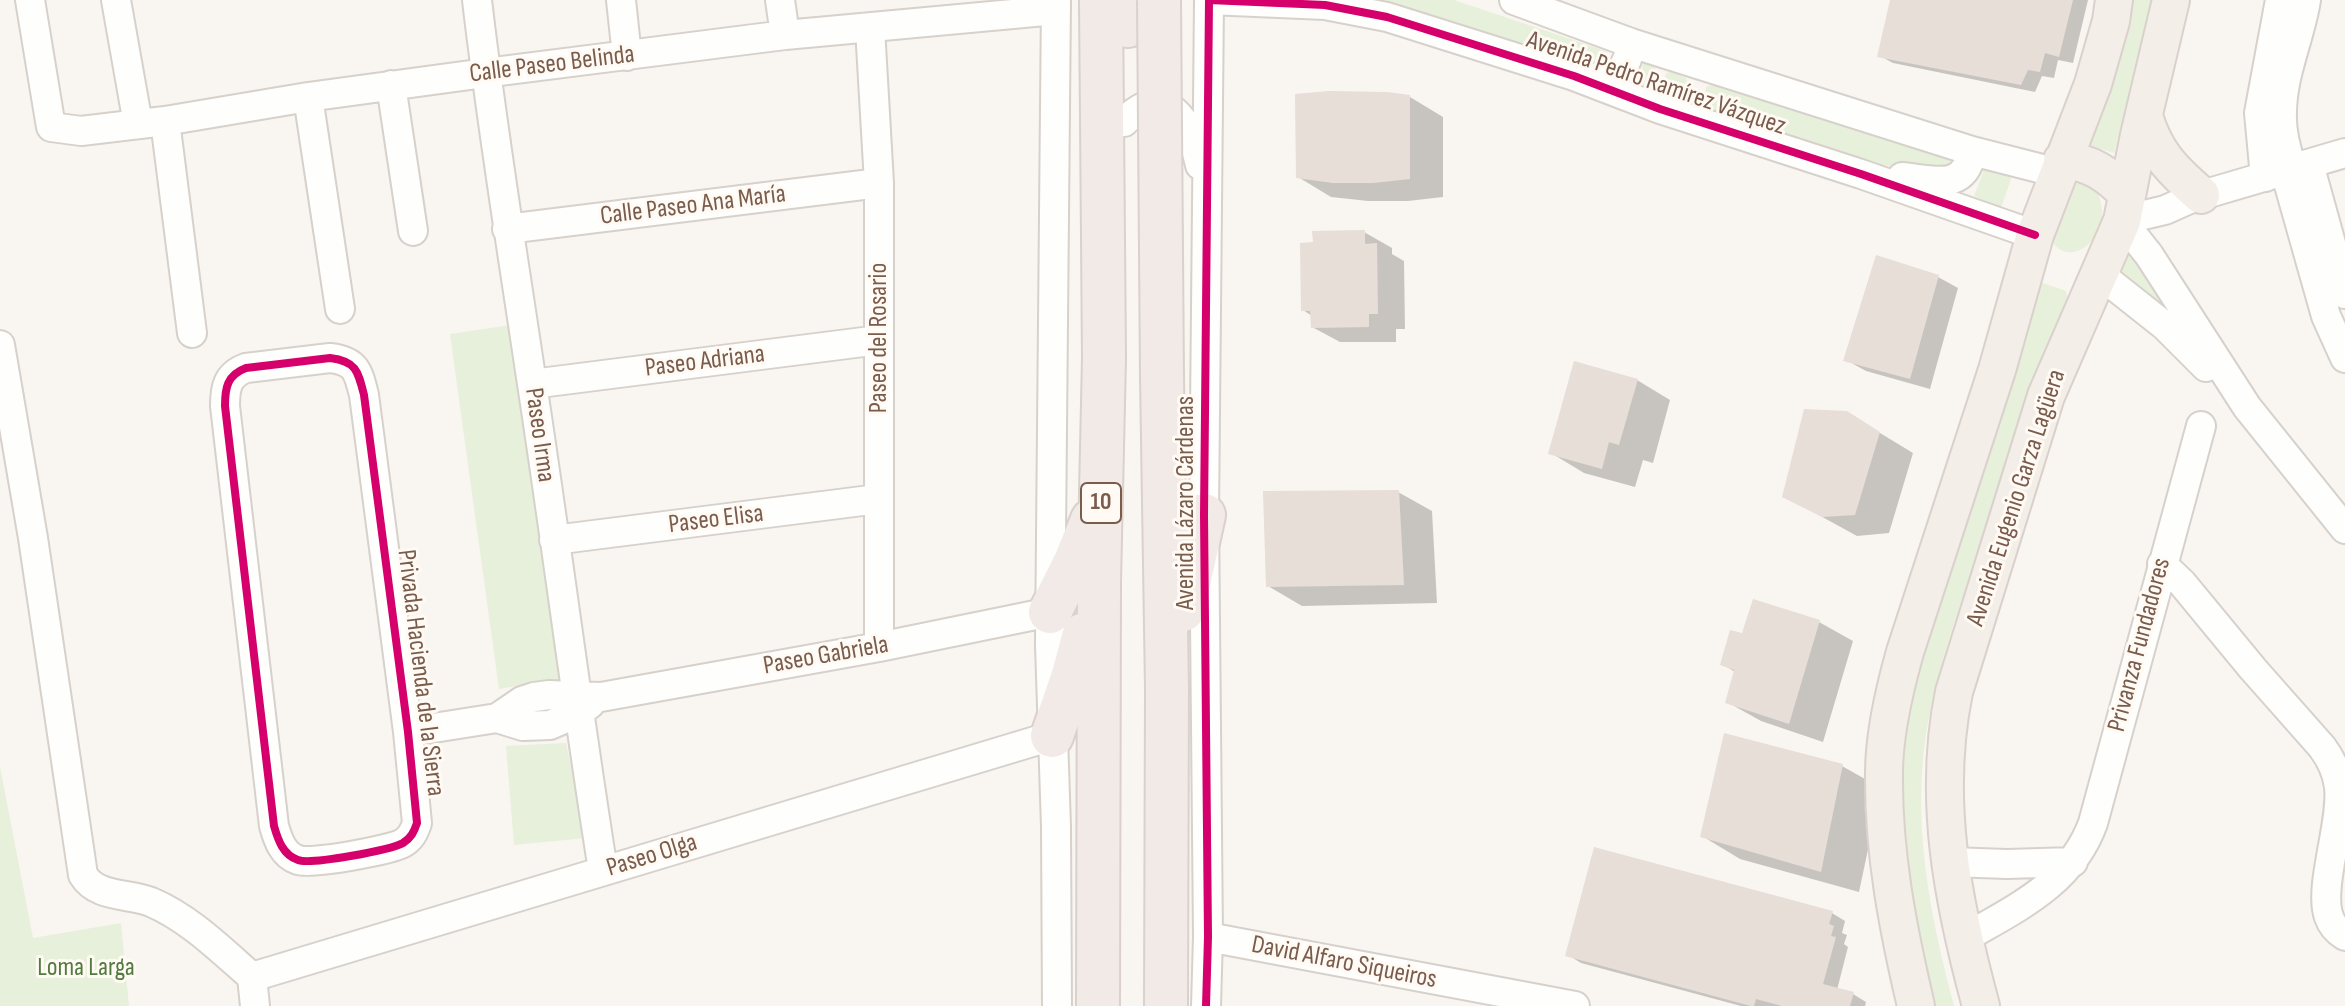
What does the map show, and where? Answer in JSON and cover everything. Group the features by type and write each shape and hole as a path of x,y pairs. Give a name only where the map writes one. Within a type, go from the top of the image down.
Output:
{"highway":[{"path":"1104,358 1120,301 1124,122 1133,5"},
{"name":"10","path":"1098,1006 1099,583 1104,358 1133,5"},
{"name":"Avenida Lázaro Cárdenas","path":"1133,5 1162,377 1167,689 1166,1006"},
{"path":"1050,612 1075,562 1101,497"},
{"path":"1167,689 1204,515"},
{"path":"1052,736 1099,583"}],"main road":[{"name":"Avenida Eugenio Garza Lagüera","path":"1981,1006 1963,939 1950,862 1945,805 1947,727 1954,692 2046,396 2124,207 2171,0"},
{"path":"2112,11 2119,38 2129,49 2142,54 2160,53"},
{"path":"1916,1006 1892,893 1884,772 1896,684 1997,370 2035,235 2093,84 2112,11"},
{"path":"2144,116 2160,155 2196,197"},
{"path":"2060,166 2088,164 2100,170 2124,207"},
{"path":"1943,532 1966,551 1996,560"},
{"path":"1924,591 1954,594 1977,620"}],"street":[{"path":"30,0 59,128"},
{"path":"46,0 59,128"},
{"path":"116,0 151,123 192,333"},
{"name":"Paseo Irma","path":"477,0 507,229 554,540 585,702 603,870"},
{"path":"621,0 627,56"},
{"path":"780,0 785,35"},
{"name":"Avenida Pedro Ramírez Vázquez","path":"1209,0 1322,2 1387,17 1574,76 1660,109 1861,174 2035,235"},
{"name":"Avenida Lázaro Cárdenas","path":"1206,1006 1204,515 1209,0"},
{"name":"Avenida Pedro Ramírez Vázquez","path":"1514,0 1631,43 1972,151 2060,166"},
{"path":"2280,0 2259,113 2345,294"},
{"path":"2306,0 2286,80 2283,130 2288,170 2326,316 2345,358"},
{"path":"1056,5 1050,612 1057,1006"},
{"name":"Calle Paseo Belinda","path":"59,128 81,131 151,123 391,85 785,35 1056,5"},
{"name":"Paseo del Rosario","path":"870,28 879,183 879,647"},
{"path":"1574,76 1608,79 1616,75 1626,63 1631,43"},
{"path":"391,85 413,231"},
{"path":"308,97 340,309"},
{"path":"1124,122 1137,110 1153,104 1170,108 1178,114 1192,138 1208,205"},
{"path":"1861,174 1952,180 1968,168 1972,151"},
{"path":"2124,207 2144,215 2165,210 2196,197 2345,153"},
{"name":"Calle Paseo Ana María","path":"507,229 879,183"},
{"path":"2124,207 2196,197"},
{"path":"2124,207 2149,255 2247,407 2345,529"},
{"path":"2149,255 2148,236 2165,210"},
{"path":"2098,273 2165,326 2247,407"},
{"name":"Paseo Adriana","path":"532,384 879,340"},
{"path":"0,345 33,538 80,866 88,883 98,889 140,899 174,915 199,933 252,977 255,1006"},
{"name":"Privada Hacienda de la Sierra","path":"330,358 349,362 356,368 364,395 408,732 418,814 412,835 401,845 311,862 295,859 288,854 274,826 225,406 227,385 236,372 246,368 330,358"},
{"name":"Privanza Fundadores","path":"1963,939 2018,907 2056,880 2082,849 2093,823 2201,426"},
{"name":"Paseo Elisa","path":"554,540 878,499"},
{"path":"2162,564 2182,583 2332,761 2340,790 2326,901 2333,926 2345,936"},
{"name":"Paseo Gabriela","path":"408,732 497,718 522,701 534,697 585,702 1050,612"},
{"name":"Paseo Olga","path":"252,977 1052,736"},
{"path":"1950,862 2073,862"},
{"path":"2007,864 2018,907"},
{"name":"David Alfaro Siqueiros","path":"1208,937 1575,1006"}],"green space":[{"path":"1306,0 1454,0 1606,51 1609,58 1607,65 1601,69 1551,53 1504,50"},
{"path":"2127,0 2153,0 2114,153 2084,144"},
{"path":"1643,57 1652,61 1656,71 1652,82 1643,87 1633,84 1642,73"},
{"path":"1670,71 1686,78 1687,92 1681,104 1660,95 1666,74"},
{"path":"1714,85 1891,142 1951,157 1946,174 1868,163 1702,111 1700,107 1707,86"},
{"path":"1984,170 1999,174 2006,171 2011,179 2001,208 1996,209 1974,196"},
{"path":"2078,183 2091,187 2099,195 2102,221 2092,241 2080,250 2066,252 2049,239 2065,187"},
{"path":"2133,248 2167,306 2166,310 2119,277"},
{"path":"2037,281 2066,291 2067,297 2034,384 1955,620 1937,680 1925,741 1921,802 1925,861 1934,920 1954,1006 1924,1006 1898,892 1902,696"},
{"path":"511,325 560,681 499,689 450,334"},
{"path":"566,743 586,838 514,845 506,746"},
{"name":"Loma Larga","path":"0,767 33,938 121,923 129,1006 0,1006"}],"building":[{"path":"1890,0 2073,0 2059,57 2045,53 2040,72 2028,70 2021,85 1877,57"},
{"path":"1329,91 1410,95 1410,179 1333,183 1296,178 1295,94"},
{"path":"1365,230 1365,244 1377,243 1378,314 1369,314 1369,327 1311,328 1310,311 1301,311 1300,243 1313,242 1312,231"},
{"path":"1876,255 1939,275 1910,379 1843,361"},
{"path":"1574,361 1638,379 1619,445 1609,442 1602,469 1548,454"},
{"path":"1804,409 1847,411 1880,432 1855,515 1822,517 1782,497"},
{"path":"1399,490 1404,585 1266,587 1263,491"},
{"path":"1753,599 1820,620 1789,724 1725,703 1734,670 1720,665 1730,630 1742,633"},
{"path":"1724,733 1843,764 1821,872 1700,837"},
{"path":"1594,847 1833,911 1829,924 1834,926 1831,936 1836,937 1823,984 1854,992 1850,1006 1782,1006 1756,999 1754,1006 1751,1006 1565,956"}],"cycle path":[{"path":"1206,1006 1204,515 1209,0 1325,5 1387,17 1574,76 1660,109 1861,174 2035,235"},
{"path":"330,358 351,365 364,395 417,823 408,839 396,846 305,861 293,858 285,851 274,826 225,399 231,378 246,368 330,358"}]}
